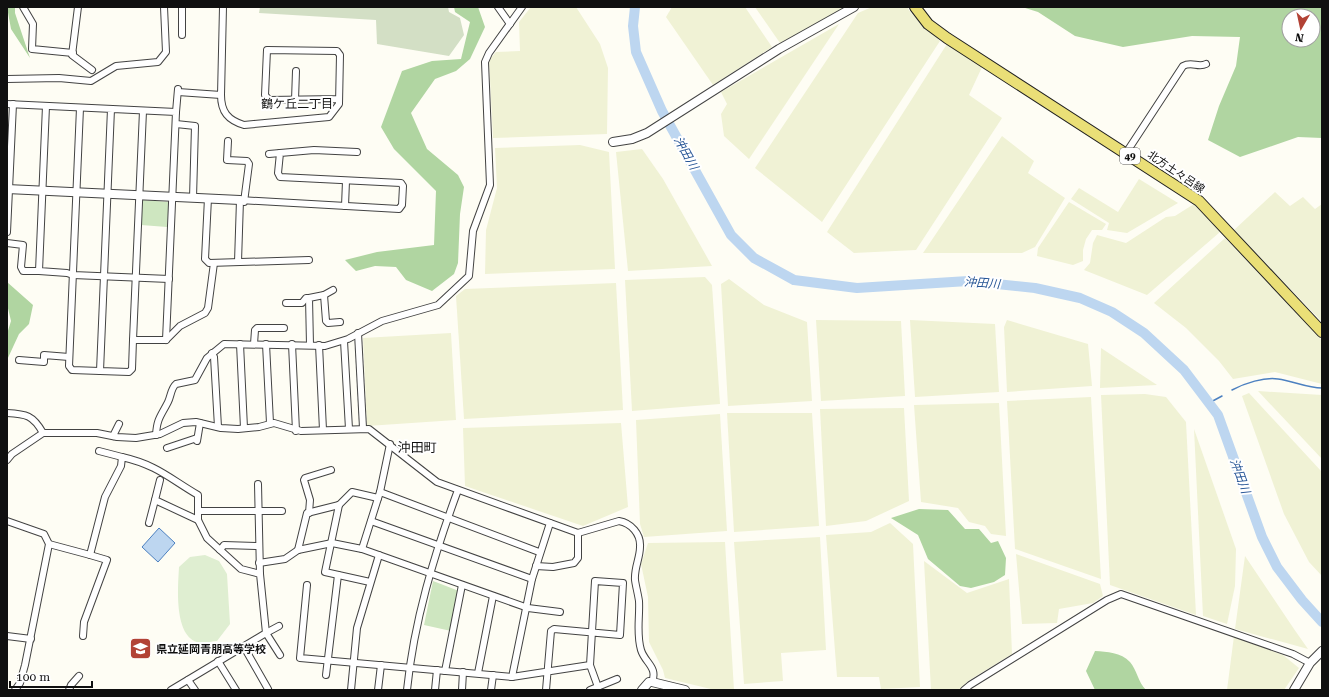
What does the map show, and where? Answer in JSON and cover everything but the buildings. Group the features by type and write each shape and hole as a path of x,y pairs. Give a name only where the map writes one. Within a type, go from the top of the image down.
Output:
{"main road":[{"name":"北方土々呂線","path":"915,7 928,24 947,38 1199,201 1322,332"}],"street":[{"path":"23,7 32,24 32,49 73,53"},
{"path":"78,7 72,55 92,70"},
{"path":"7,79 59,78 91,81 116,66 158,62 166,52 164,7"},
{"path":"182,7 182,36"},
{"path":"223,7 221,95 223,110 228,118 244,124 329,117 338,104 339,99 340,55 337,51 264,49 265,95 269,100 339,99"},
{"path":"498,7 510,24"},
{"path":"156,435 157,420 168,401 173,386 195,380 207,358 224,344 310,344 325,346 344,340 382,322 441,303 470,276 473,231 490,186 485,62 489,53 522,7"},
{"path":"613,142 632,139 649,132 779,49 854,7"},
{"path":"1126,153 1183,66 1191,63 1200,66 1206,64"},
{"path":"295,100 296,71"},
{"path":"166,340 178,91 221,95"},
{"path":"7,232 10,104 176,112"},
{"path":"39,271 46,106"},
{"path":"80,108 69,356 69,366 72,370 129,372 132,369 143,111"},
{"path":"100,371 111,109"},
{"path":"176,124 195,126 193,198"},
{"path":"228,140 227,160 247,161 249,164 242,201 238,262"},
{"path":"269,154 314,150 357,152"},
{"path":"8,189 208,198 399,209 402,205 403,186 400,183 280,176 278,173 280,153"},
{"path":"345,206 346,181"},
{"path":"208,198 205,259 209,263 309,260"},
{"path":"7,243 23,245 21,267 23,271 67,273 73,275 169,279"},
{"path":"133,340 166,340 180,326 205,313 208,308 214,263"},
{"path":"286,303 302,303 306,298 324,294 333,290"},
{"path":"324,294 326,321 328,323 340,322"},
{"path":"309,298 310,344"},
{"path":"254,344 255,330 257,328 284,328"},
{"path":"358,333 363,428"},
{"path":"344,340 349,429"},
{"path":"240,344 244,428"},
{"path":"266,344 270,423"},
{"path":"292,344 296,430"},
{"path":"319,345 323,430"},
{"path":"212,353 218,427"},
{"path":"19,360 44,362 44,356 69,356"},
{"path":"7,413 29,416 37,422 43,433"},
{"path":"7,460 12,454 43,433 97,433 136,438 156,435 183,423 200,423 218,427 244,428 260,427 270,423 296,430 369,428 437,482 458,490 578,533 619,521 633,527 640,547 635,566 635,580 639,601 639,641 642,652 653,668 658,686"},
{"path":"167,448 197,440 200,423"},
{"path":"113,436 119,424"},
{"path":"362,549 379,495 390,444"},
{"path":"99,451 157,468 198,495 198,520 207,538 242,569 260,574"},
{"path":"90,555 105,497 121,466 122,457"},
{"path":"298,550 307,513 309,512 310,500 304,480 305,478 331,470"},
{"path":"149,523 160,480"},
{"path":"258,484 258,546 266,633 280,655"},
{"path":"407,690 409,668 429,573 458,490"},
{"path":"370,582 325,572 339,506 352,492 379,495 539,552"},
{"path":"155,500 198,520"},
{"path":"309,512 339,506"},
{"path":"198,511 282,511"},
{"path":"7,521 44,534 49,544 24,671 15,690"},
{"path":"371,521 532,580"},
{"path":"512,677 532,580 539,552 550,523"},
{"path":"536,566 553,567 574,563 578,558 578,533"},
{"path":"259,563 285,559 298,550 332,543 362,549 526,607 560,612"},
{"path":"49,544 107,560 84,622 83,636"},
{"path":"220,550 224,545 258,546"},
{"path":"351,690 357,628 378,555"},
{"path":"326,675 338,575"},
{"path":"546,690 551,631 554,629 591,632 620,635 623,583 595,581 591,632 590,665 598,687"},
{"path":"307,585 300,658 512,677 590,665"},
{"path":"445,670 462,585"},
{"path":"964,690 1106,600 1121,594 1294,654 1310,663"},
{"path":"478,673 493,596"},
{"path":"172,690 218,661 279,626"},
{"path":"7,636 31,639"},
{"path":"244,647 268,690"},
{"path":"1294,690 1310,663 1322,651"},
{"path":"218,661 236,690"},
{"path":"378,690 381,666"},
{"path":"435,690 436,670"},
{"path":"462,690 464,672"},
{"path":"491,690 493,675"},
{"path":"69,690 71,685 80,676"},
{"path":"590,690 617,679"},
{"path":"188,680 195,690"},
{"path":"642,690 649,682 658,686 685,690"}],"green space":[{"path":"7,7 15,7 15,13 30,58 11,29"},
{"path":"260,7 448,7 449,12 460,18 464,35 449,56 377,44 376,20 259,13"},
{"path":"454,7 478,7 485,27 470,59 456,71 435,79 411,113 427,149 458,175 464,187 460,214 458,263 454,274 432,291 406,280 396,267 375,266 356,271 345,260 377,252 434,245 436,191 394,149 381,127 402,71 432,61 461,59 470,22 455,12"},
{"path":"531,7 576,7 600,44 608,68 607,134 493,138 489,60 496,52 520,51 519,22"},
{"path":"672,7 745,7 772,47 713,85 666,17"},
{"path":"755,7 849,7 780,43"},
{"path":"872,7 907,7 911,13 940,41 822,222 755,168 858,13"},
{"path":"1022,7 1322,7 1322,138 1298,137 1240,157 1208,140 1219,106 1236,66 1240,37 1192,36 1123,47 1075,36 1038,12"},
{"path":"839,24 749,159 724,136 721,114 727,104 721,92"},
{"path":"947,44 983,65 969,95 1002,118 916,250 854,253 827,232"},
{"path":"1002,136 1034,161 1028,173 1065,198 1035,247 1022,253 923,253"},
{"path":"580,145 609,152 615,269 485,274 486,230 497,188 495,148"},
{"path":"642,149 663,179 712,266 628,271 616,152"},
{"path":"1139,179 1178,203 1127,233 1107,230 1109,223 1071,199 1079,188 1118,212"},
{"path":"1275,192 1290,206 1303,197 1315,209 1322,204 1322,322 1234,230"},
{"path":"143,200 169,202 167,227 141,225"},
{"path":"1069,202 1106,224 1102,230 1092,230 1086,239 1083,250 1083,261 1073,265 1037,256 1038,248"},
{"path":"1194,204 1220,232 1147,295 1084,270 1090,263 1093,243 1097,235 1126,243 1166,217 1175,216"},
{"path":"1225,238 1322,340 1322,384 1275,372 1233,379 1219,361 1186,328 1154,303"},
{"path":"705,277 712,285 720,404 632,411 625,280"},
{"path":"729,279 764,305 807,322 812,401 728,406 721,284"},
{"path":"7,282 33,305 29,324 19,334 7,360 7,334 11,321 7,304"},
{"path":"616,283 623,410 464,419 456,296 465,289"},
{"path":"816,320 901,321 905,396 821,401"},
{"path":"910,320 995,324 999,392 915,397"},
{"path":"1007,320 1088,344 1092,386 1007,392 1004,327"},
{"path":"451,333 456,420 367,426 363,338"},
{"path":"1101,348 1157,385 1100,388"},
{"path":"1258,391 1322,395 1322,459"},
{"path":"1249,393 1322,472 1322,576 1309,562 1284,514 1242,396"},
{"path":"1145,394 1166,397 1186,422 1196,615 1110,585 1101,395"},
{"path":"1091,397 1101,579 1015,549 1007,401"},
{"path":"999,403 1006,536 991,534 985,526 969,522 958,508 921,502 914,405"},
{"path":"904,408 909,501 866,521 826,526 820,409"},
{"path":"727,413 812,413 819,526 734,532"},
{"path":"720,414 727,531 644,537 640,524 636,420"},
{"path":"621,423 628,507 583,526 465,486 463,428"},
{"path":"1194,429 1236,549 1235,586 1227,624 1203,616"},
{"path":"919,509 948,510 965,529 979,529 991,543 998,541 1006,558 1005,575 994,582 971,588 960,586 928,559 918,535 891,518"},
{"path":"890,523 913,544 920,687 881,689 879,677 837,677 826,535 871,532"},
{"path":"820,537 826,650 781,653 783,681 744,684 734,542"},
{"path":"725,542 734,690 715,690 665,678 663,670 649,642 648,597 641,564 648,543"},
{"path":"1016,554 1100,584 1103,596 1093,603 1059,609 1057,623 1022,624"},
{"path":"205,555 219,561 227,574 230,624 217,641 202,643 193,640 186,633 179,612 178,587 179,567 190,557"},
{"path":"1245,556 1294,629 1308,649 1235,629"},
{"path":"924,561 967,593 1009,579 1012,654 968,681 960,689 931,690"},
{"path":"433,581 459,591 451,631 424,625"},
{"path":"1234,636 1283,655 1299,668 1284,690 1227,690"},
{"path":"1095,651 1114,653 1122,656 1130,662 1146,690 1095,690 1086,671"}],"water":[{"path":"159,528 175,543 158,562 142,547"}],"waterway":[{"name":"沖田川","path":"635,7 633,26 636,52 662,111 731,235 754,258 794,280 857,288 968,281 1035,288 1080,298 1112,312 1144,333 1184,370 1218,415 1262,537 1277,567 1302,600 1322,622"},
{"path":"1232,390 1255,381 1267,379 1284,380 1311,387 1322,388"},
{"path":"1209,403 1222,396"}],"place":[{"name":"県立延岡青朋高等学校","path":"140,649"}],"district":[{"name":"鶴ケ丘二丁目","path":"297,104"},
{"name":"沖田町","path":"417,447"}]}
